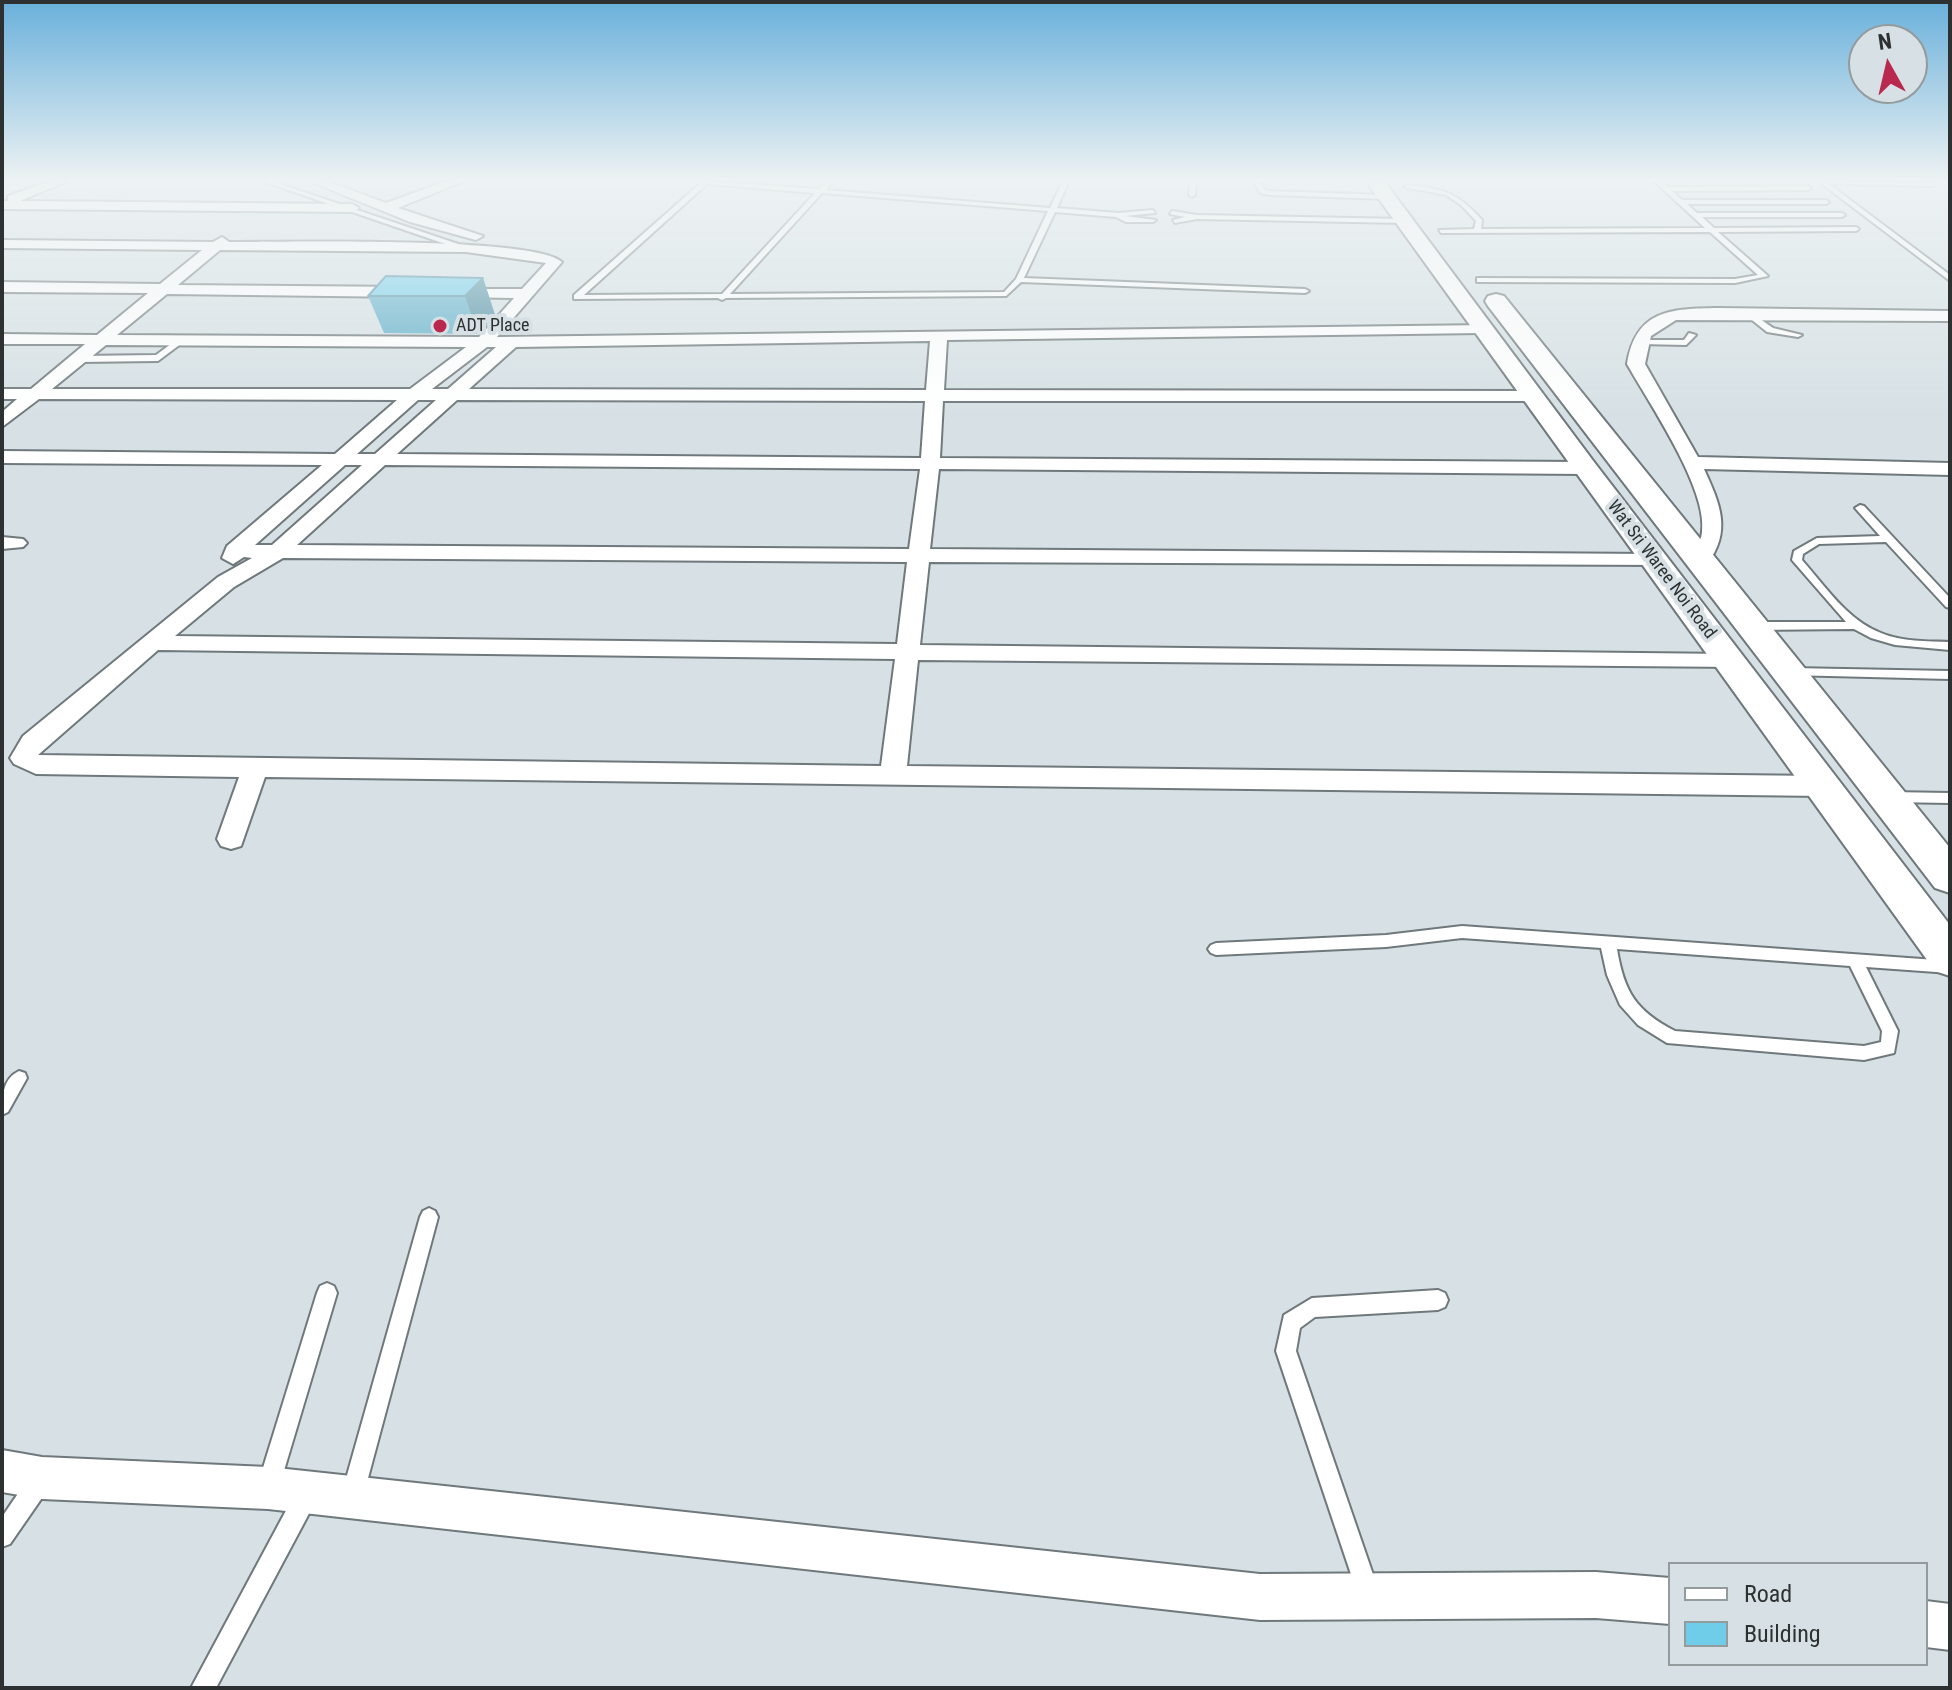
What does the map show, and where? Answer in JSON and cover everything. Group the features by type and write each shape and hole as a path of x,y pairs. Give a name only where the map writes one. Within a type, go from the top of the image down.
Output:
{"main road":[{"name":"Wat Sri Waree Noi Road","path":"1439,260 1483,328 1584,468 1950,958"},
{"name":"Wat Sri Waree Noi Road","path":"1464,260 1950,877"}],"street":[{"path":"2,421 199,260"},
{"path":"226,582 235,551 345,459 412,396 483,342 555,262 550,260"},
{"path":"2,287 529,294"},
{"path":"1699,559 1711,543 1713,522 1690,463 1636,364 1639,342 1655,321 1664,317 1750,314 1950,316"},
{"path":"2,339 483,342 1483,328"},
{"path":"893,774 930,463 939,336"},
{"path":"512,341 455,396 277,552 226,582 32,742 23,758 36,765 1822,786"},
{"path":"2,394 1532,396"},
{"path":"2,457 1584,468"},
{"path":"1690,463 1950,469"},
{"path":"235,551 1655,560"},
{"path":"151,643 1730,662"},
{"path":"231,839 255,767"},
{"path":"22,1474 288,1490 1260,1597 1596,1595 1668,1601"},
{"path":"1928,1624 1950,1627"}],"lane":[{"path":"619,260 577,297 1006,294 1019,280 1028,260"},
{"path":"722,298 758,260"},
{"path":"1480,280 1735,281 1764,276 1747,260"},
{"path":"1925,260 1950,279"},
{"path":"1019,280 1305,291"},
{"path":"1750,314 1770,330 1798,335"},
{"path":"1639,342 1686,343 1692,335"},
{"path":"79,359 158,358 182,340"},
{"path":"1860,508 1950,605"},
{"path":"1889,539 1817,541 1798,553 1797,560 1854,625 1881,640 1899,644 1950,646"},
{"path":"1752,626 1854,625"},
{"path":"1787,672 1950,675"},
{"path":"1886,797 1950,798"},
{"path":"1216,949 1386,941 1462,932 1950,967"},
{"path":"1608,942 1614,981 1628,1007 1645,1025 1673,1038 1864,1053 1888,1048 1890,1031 1855,960"},
{"path":"2,1107 19,1078"},
{"path":"352,1498 429,1217"},
{"path":"203,1688 288,1490 327,1293"},
{"path":"1369,1596 1286,1351 1291,1322 1312,1308 1438,1300"},
{"path":"2,1536 22,1474"}],"building":[{"path":"386,276 483,278 465,296 368,296"}],"place":[{"name":"ADT Place","path":"440,326"}]}
